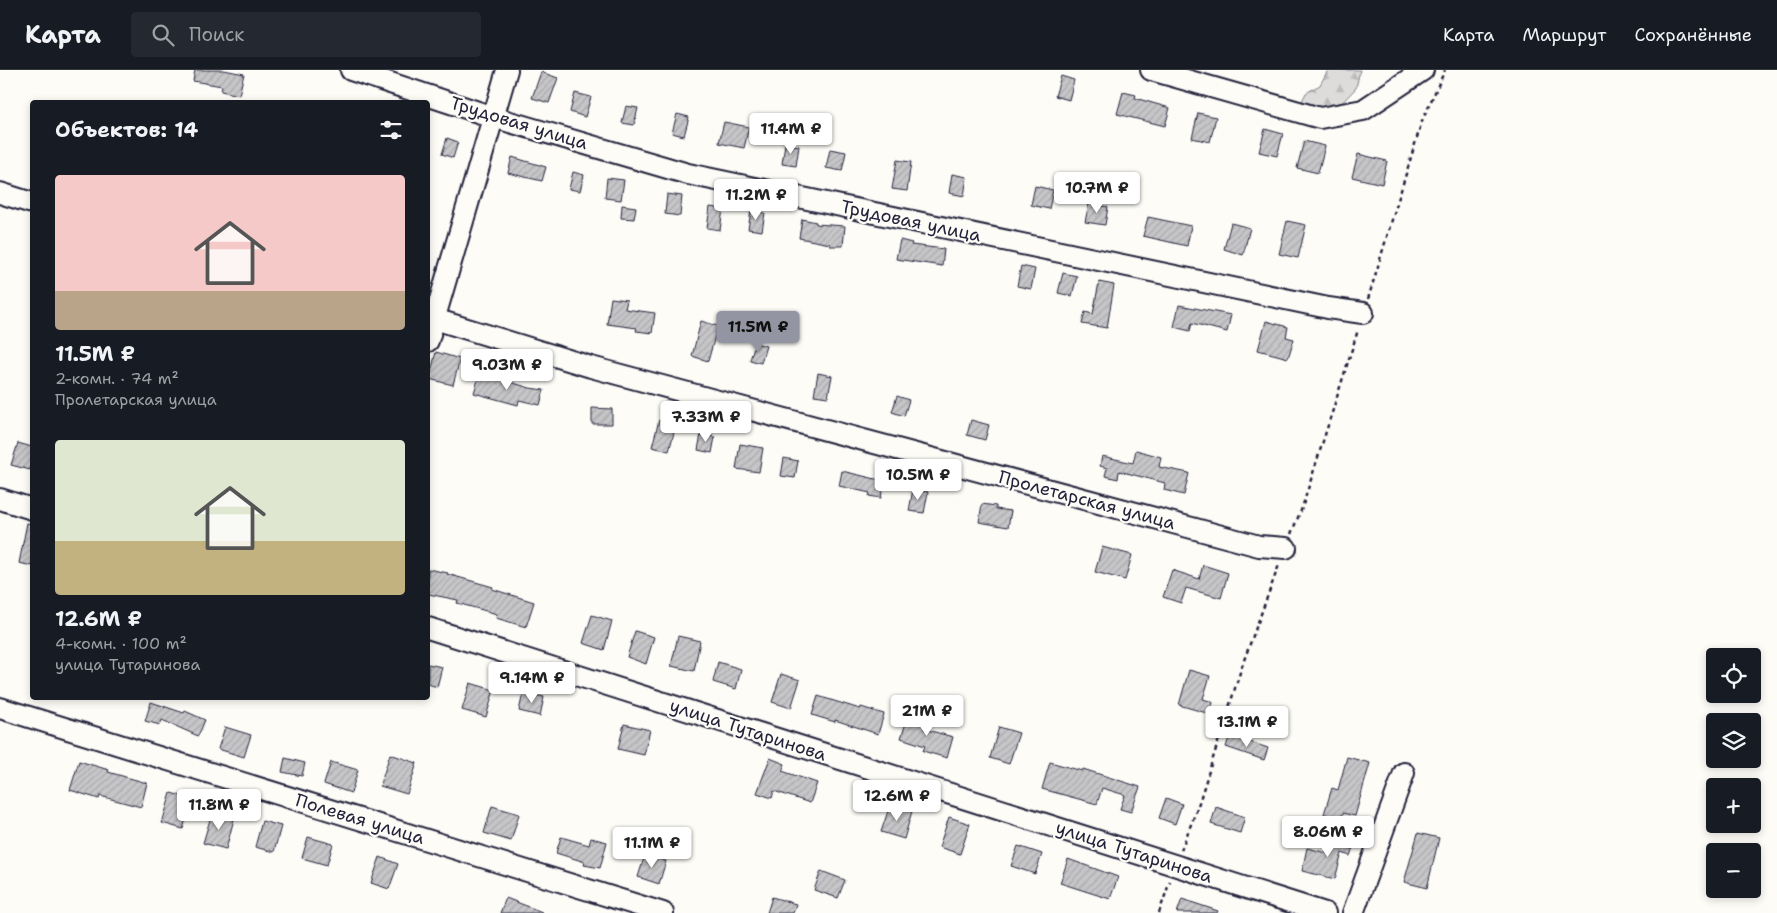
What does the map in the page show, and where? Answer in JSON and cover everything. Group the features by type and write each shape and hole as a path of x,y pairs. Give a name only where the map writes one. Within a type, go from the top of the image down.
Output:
{"street":[{"name":"Трудовая улица","path":"351,70 493,117 688,174 1318,306 1363,313"},
{"path":"431,318 507,70"},
{"path":"1151,70 1320,118 1363,110 1423,70"},
{"path":"0,193 30,202"},
{"name":"Пролетарская улица","path":"431,318 591,367 1250,544 1286,548"},
{"path":"0,499 30,508"},
{"name":"улица Тутаринова","path":"430,629 1325,913"},
{"name":"Полевая улица","path":"0,708 663,913"},
{"path":"1353,913 1404,773"}],"path":[{"path":"1159,913 1197,809 1242,663 1302,508 1422,121 1445,70"}],"green space":[{"path":"1328,70 1360,70 1356,88 1337,108 1310,110 1302,101 1306,93 1320,85"}],"building":[{"path":"195,70 224,70 244,74 239,95 221,91 222,86 193,81"},
{"path":"541,72 558,78 549,103 532,98"},
{"path":"1061,76 1074,80 1069,100 1055,96"},
{"path":"1123,92 1136,95 1135,98 1170,108 1165,126 1117,114"},
{"path":"575,93 591,97 585,117 570,112"},
{"path":"626,106 638,108 634,125 622,123"},
{"path":"1198,113 1216,117 1210,142 1192,138"},
{"path":"677,114 689,117 684,136 672,133"},
{"path":"724,122 749,127 744,148 719,143"},
{"path":"1265,129 1283,134 1277,156 1259,152"},
{"path":"447,138 458,142 453,158 442,154"},
{"path":"1304,141 1325,146 1318,173 1297,168"},
{"path":"785,144 799,146 796,166 782,164"},
{"path":"830,149 846,152 842,171 826,168"},
{"path":"1358,154 1387,161 1382,184 1352,177"},
{"path":"512,157 546,167 542,181 508,173"},
{"path":"897,160 911,162 907,191 892,189"},
{"path":"573,172 584,175 580,191 569,189"},
{"path":"952,174 967,177 964,196 949,193"},
{"path":"607,178 624,180 621,200 605,198"},
{"path":"1035,186 1053,190 1049,209 1031,205"},
{"path":"667,194 682,196 680,216 665,214"},
{"path":"1089,203 1108,207 1105,225 1085,222"},
{"path":"622,205 636,207 634,219 621,218"},
{"path":"710,207 723,209 720,230 707,228"},
{"path":"751,211 765,213 762,231 748,229"},
{"path":"1148,217 1191,226 1187,246 1143,236"},
{"path":"802,219 816,222 816,224 845,226 843,246 830,246 830,244 799,238"},
{"path":"1287,221 1306,225 1298,258 1279,254"},
{"path":"1231,223 1250,228 1243,255 1224,249"},
{"path":"900,240 912,243 911,245 944,249 942,266 896,259"},
{"path":"1021,266 1035,269 1031,289 1017,286"},
{"path":"1063,273 1077,276 1072,296 1058,293"},
{"path":"1099,282 1114,285 1107,328 1082,324 1085,312 1093,314"},
{"path":"611,298 627,300 625,309 655,313 652,333 636,331 637,328 607,324"},
{"path":"1179,305 1231,315 1227,332 1192,323 1190,331 1174,327"},
{"path":"701,321 718,326 708,361 692,356"},
{"path":"1266,321 1288,327 1286,337 1294,339 1288,358 1258,350"},
{"path":"755,343 766,346 761,363 750,360"},
{"path":"436,352 460,359 453,385 430,379"},
{"path":"480,373 530,388 544,390 540,405 519,400 518,405 474,393"},
{"path":"818,373 832,376 828,397 814,395"},
{"path":"897,396 909,400 904,416 892,412"},
{"path":"592,408 612,409 612,424 592,424"},
{"path":"659,420 676,425 669,451 652,447"},
{"path":"971,420 989,425 985,440 967,435"},
{"path":"701,434 715,437 712,453 698,450"},
{"path":"18,443 30,446 30,470 11,465"},
{"path":"740,444 763,448 759,472 736,469"},
{"path":"1136,450 1161,457 1159,467 1189,473 1184,495 1164,490 1165,483 1119,471 1118,479 1105,476 1107,468 1100,466 1102,456 1133,463"},
{"path":"784,458 798,461 795,478 781,476"},
{"path":"842,471 884,481 881,498 869,496 870,493 839,486"},
{"path":"913,489 928,492 924,513 909,511"},
{"path":"982,504 996,506 996,509 1011,511 1008,527 979,522"},
{"path":"27,523 30,524 30,566 19,563"},
{"path":"1102,547 1132,555 1125,580 1095,572"},
{"path":"1203,565 1228,573 1221,598 1186,588 1181,603 1163,597 1172,570 1199,579"},
{"path":"430,569 493,587 492,589 534,602 526,627 496,618 497,614 457,603 458,600 430,594"},
{"path":"592,615 612,621 604,650 583,643"},
{"path":"635,631 654,637 646,664 627,657"},
{"path":"678,636 700,641 694,671 671,666"},
{"path":"718,662 741,669 736,689 713,682"},
{"path":"430,664 442,667 437,687 430,685"},
{"path":"1189,670 1210,676 1203,699 1213,702 1210,714 1179,705"},
{"path":"781,674 800,680 791,708 772,702"},
{"path":"470,683 494,690 486,717 462,710"},
{"path":"523,693 544,697 540,716 519,711"},
{"path":"818,696 884,714 878,734 835,720 835,722 812,715"},
{"path":"151,702 184,713 185,711 205,720 198,736 162,720 160,725 145,721"},
{"path":"909,714 927,720 924,729 953,737 947,758 923,751 925,746 901,738"},
{"path":"624,724 650,730 644,755 618,749"},
{"path":"225,727 251,735 244,757 218,749"},
{"path":"999,727 1019,733 1009,764 990,758"},
{"path":"1230,735 1268,748 1264,760 1226,747"},
{"path":"390,754 417,763 407,794 380,786"},
{"path":"1347,757 1370,763 1355,816 1343,813 1341,820 1324,814 1332,788 1338,790"},
{"path":"285,758 305,763 302,776 282,772"},
{"path":"770,758 785,764 782,771 817,783 810,803 774,791 772,798 757,793"},
{"path":"79,761 109,770 108,772 147,783 141,807 100,796 99,799 70,790"},
{"path":"331,762 358,770 351,793 324,784"},
{"path":"1050,762 1082,771 1083,769 1140,787 1131,812 1120,809 1125,795 1102,788 1097,804 1042,789"},
{"path":"171,793 192,799 183,829 162,823"},
{"path":"1166,798 1182,804 1175,824 1159,818"},
{"path":"890,805 912,811 904,839 881,832"},
{"path":"492,806 519,814 511,841 484,833"},
{"path":"1216,807 1245,817 1240,833 1211,824"},
{"path":"212,813 234,819 226,849 203,843"},
{"path":"949,817 970,824 960,854 939,847"},
{"path":"262,821 281,826 274,852 255,847"},
{"path":"1418,833 1439,838 1427,888 1404,882"},
{"path":"1333,834 1355,841 1350,856 1342,853 1335,879 1302,871 1307,848 1327,853"},
{"path":"308,837 333,844 327,865 302,858"},
{"path":"561,837 589,845 591,838 607,842 600,868 584,865 585,862 556,853"},
{"path":"1018,846 1042,854 1035,874 1011,866"},
{"path":"645,855 666,861 659,884 638,877"},
{"path":"380,857 398,864 389,889 371,883"},
{"path":"1068,859 1118,877 1110,899 1060,883"},
{"path":"821,871 845,880 838,898 814,890"},
{"path":"772,897 796,904 793,913 767,913"},
{"path":"506,898 542,912 542,913 500,913"},
{"path":"1182,899 1218,911 1217,913 1177,913"}]}
